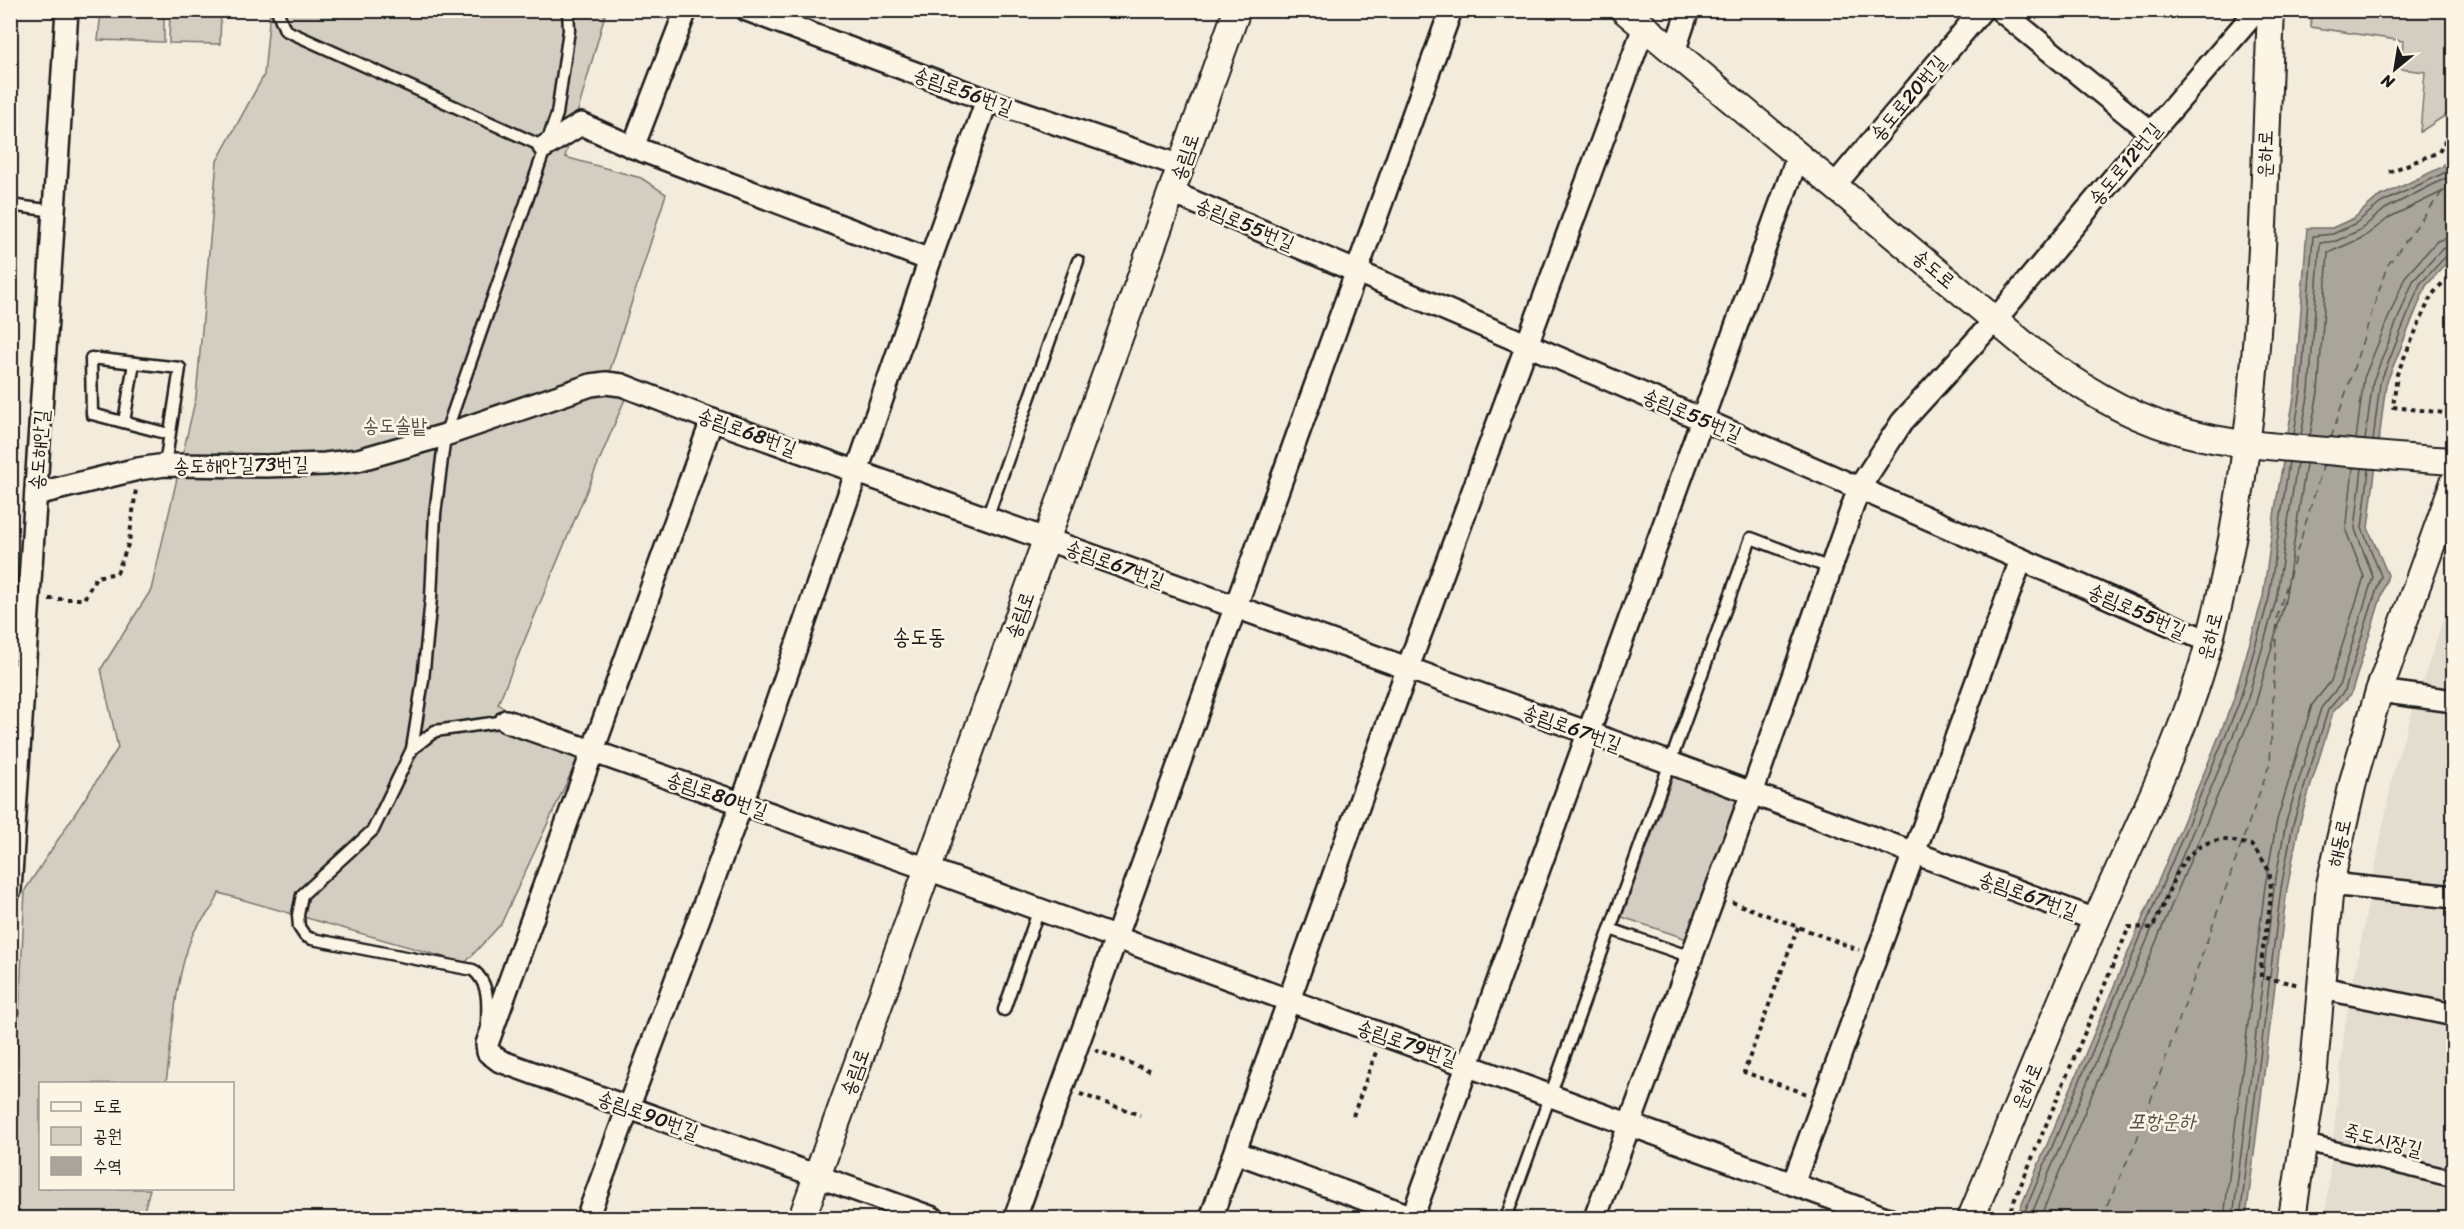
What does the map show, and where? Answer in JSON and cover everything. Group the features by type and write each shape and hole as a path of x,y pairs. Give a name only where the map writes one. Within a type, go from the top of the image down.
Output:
{"street":[{"name":"송도해안길","path":"10,890 67,10"},
{"path":"633,147 686,10"},
{"name":"송림로56번길","path":"747,10 987,100 1181,166"},
{"name":"송림로","path":"802,1218 1237,10"},
{"path":"1016,1218 1451,10"},
{"name":"송도로","path":"1624,10 2059,372 2116,406 2176,430 2210,439 2454,461"},
{"path":"1674,52 1688,10"},
{"name":"송도로20번길","path":"1834,186 1982,10"},
{"path":"2000,10 2151,133"},
{"name":"송도로12번길","path":"1595,1218 1752,793 1859,488 1902,422 1995,320 2257,10"},
{"name":"운하로","path":"1971,1218 2096,920 2168,758 2210,642 2233,540 2247,444 2258,328 2271,10"},
{"path":"1211,1218 1407,670 1644,27"},
{"path":"587,1218 742,803 987,100"},
{"path":"544,147 580,124 633,147 930,260"},
{"path":"1235,1152 1413,1217 1798,156"},
{"name":"송림로55번길","path":"1173,193 1701,419 2210,642"},
{"name":"송림로68번길","path":"446,435 591,385 606,383 622,385 712,420 1047,540"},
{"path":"487,1044 712,420"},
{"name":"송도해안길73번길","path":"36,494 138,469 165,465 325,464 358,460 446,435"},
{"name":"해동로","path":"2292,1218 2313,1079 2330,884 2354,778 2379,691 2454,482"},
{"name":"송림로67번길","path":"1047,540 1589,733 2096,920"},
{"path":"1793,1184 2021,560"},
{"path":"2379,691 2454,701"},
{"name":"송림로80번길","path":"506,721 928,869"},
{"name":"송림로79번길","path":"928,869 1290,1002 1469,1064 1886,1218"},
{"path":"2330,884 2454,897"},
{"path":"2322,988 2454,1015"},
{"name":"송림로90번길","path":"487,1044 488,1052 500,1061 933,1218"},
{"name":"죽도시장길","path":"2303,1142 2454,1179"}],"lane":[{"path":"277,10 285,30 544,147"},
{"path":"487,1044 487,987 482,978 473,970 312,939 304,936 299,927 298,915 302,895 373,830 412,749 423,680 431,598 435,514 446,435 557,114 569,30 568,10"},
{"path":"10,206 54,211"},
{"path":"987,518 1078,261"},
{"path":"165,465 180,368 91,358 92,414 169,434"},
{"path":"124,422 134,363"},
{"path":"1506,1218 1750,538 1830,568"},
{"path":"412,749 435,731 506,721"},
{"path":"1004,1010 1039,909"},
{"path":"1610,929 1691,957"}],"path":[{"path":"2389,172 2439,152 2454,125"},
{"path":"2454,270 2431,296 2397,374 2393,407 2454,414"},
{"path":"30,599 84,599 96,577 117,573 129,542 135,512 138,469"},
{"path":"2007,1218 2130,927 2152,928 2187,856 2199,846 2220,840 2251,845 2271,876 2269,910 2260,957 2261,978 2287,983"},
{"path":"1714,895 1877,957"},
{"path":"1797,927 1744,1072 1824,1100"},
{"path":"1353,1116 1383,1035"},
{"path":"1078,1044 1151,1071"},
{"path":"1062,1087 1140,1115"}],"shaded area":[{"path":"2453,590 2453,1218 2325,1218 2345,1025 2394,768"}],"green space":[{"path":"101,11 164,11 164,42 98,40"},
{"path":"170,11 221,11 220,44 169,43"},
{"name":"송도솔밭","path":"270,11 606,11 565,157 641,178 666,194 606,383 627,394 498,704 577,760 501,924 465,963 219,893 213,906 195,930 186,953 175,1008 166,1082 39,1082 39,1190 150,1190 142,1218 11,1218 10,1055 17,1055 25,890 118,748 101,669 151,590 196,397 217,161 264,75"},
{"path":"2311,11 2447,11 2453,51 2449,113 2420,132 2425,72 2401,69 2403,41 2311,27"},
{"path":"1674,774 1742,799 1690,940 1622,917"}],"water":[{"name":"포항운하","path":"2453,152 2453,256 2426,286 2386,384 2368,528 2388,575 2351,694 2333,712 2299,825 2287,889 2246,1218 2016,1218 2233,701 2263,597 2295,391 2307,228 2332,228 2354,218 2377,198 2442,167"}],"ferry route":[{"path":"2331,438 2387,266 2454,176"},
{"path":"2101,1218 2136,1142 2270,763 2277,617 2324,463"}],"district":[{"name":"송도동","path":"919,636"}]}
